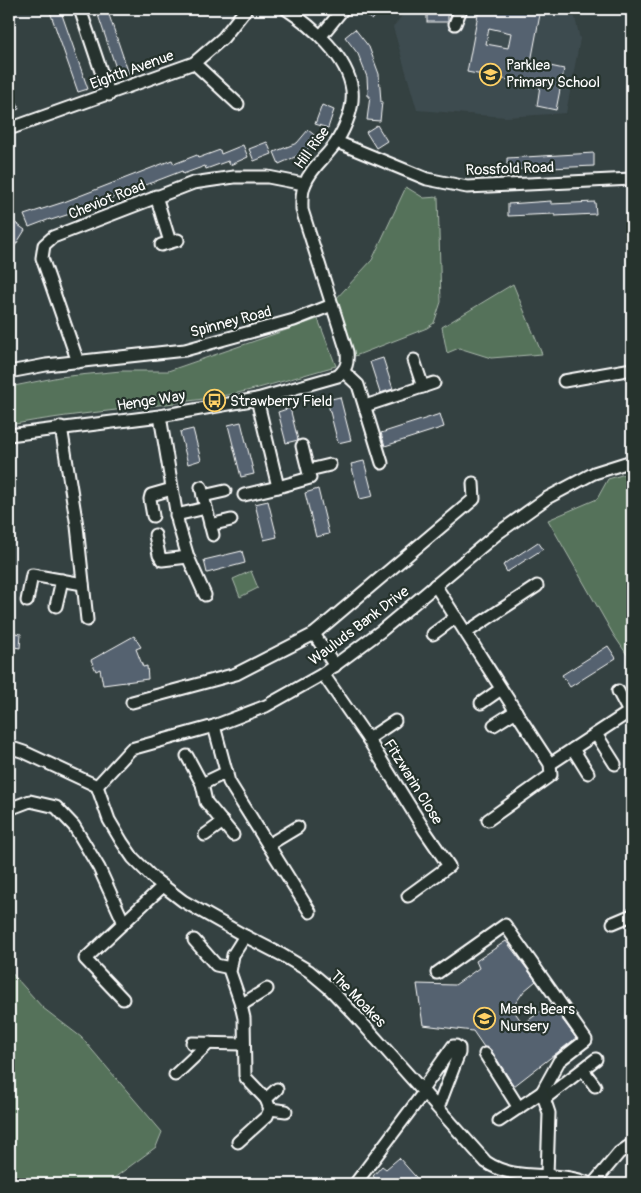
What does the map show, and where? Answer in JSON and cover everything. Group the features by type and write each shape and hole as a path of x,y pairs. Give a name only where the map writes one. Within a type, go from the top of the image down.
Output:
{"street":[{"path":"80,9 109,94"},
{"name":"Eighth Avenue","path":"9,129 194,63 223,38 246,9"},
{"name":"Hill Rise","path":"286,9 320,36 334,51 346,72 352,89 352,103 348,121 337,142 304,184"},
{"path":"320,36 343,9"},
{"path":"455,24 461,9"},
{"path":"194,63 238,104"},
{"name":"Rossfold Road","path":"337,142 427,180 466,187 632,179"},
{"name":"Cheviot Road","path":"78,362 42,258 44,245 53,237 193,183 234,178 268,177 304,184"},
{"path":"304,184 302,210 347,352 348,364 343,371 358,385 382,463"},
{"path":"156,196 170,242"},
{"name":"Spinney Road","path":"9,372 46,365 186,350 294,320 332,305"},
{"path":"414,360 423,387"},
{"path":"564,381 632,369"},
{"name":"Henge Way","path":"9,435 160,416 257,398 338,376 343,371"},
{"path":"365,406 434,383"},
{"path":"257,398 278,487"},
{"path":"160,416 176,515 188,557 205,595"},
{"path":"61,428 77,526 87,620"},
{"path":"302,446 309,474"},
{"name":"Wauluds Bank Drive","path":"97,786 131,749 214,726 266,706 323,674 381,631 498,533 547,498 594,473 632,461"},
{"path":"244,495 278,487 330,465"},
{"path":"132,702 236,674 314,634 474,499 473,483"},
{"path":"153,516 151,495 172,489"},
{"path":"176,515 203,497 225,491"},
{"path":"203,497 211,530 231,520"},
{"path":"155,535 158,555 162,560 188,557"},
{"path":"27,601 32,575 83,584"},
{"path":"56,606 62,580"},
{"path":"435,585 467,632 501,689 550,764 551,776 488,820"},
{"path":"467,632 537,586"},
{"path":"432,634 456,617"},
{"path":"314,634 335,666"},
{"name":"Fitzwarin Close","path":"323,674 368,739 449,866 408,896"},
{"path":"481,703 501,689"},
{"path":"550,764 629,712 618,691"},
{"path":"494,725 516,711"},
{"path":"368,739 395,721"},
{"path":"214,726 229,782 310,912"},
{"path":"596,734 615,764"},
{"path":"9,748 24,752 97,786"},
{"path":"573,749 588,772"},
{"path":"187,756 202,784 206,802 233,835"},
{"path":"202,784 227,772"},
{"name":"The Moakes","path":"97,786 109,820 122,842 134,858 163,886 197,910 282,954 309,971 338,996 479,1156 493,1168 509,1174 575,1178 592,1184"},
{"path":"9,809 30,801 56,807 74,826 99,868 124,923"},
{"path":"205,835 223,822"},
{"path":"268,845 298,826"},
{"path":"123,999 85,959 163,886"},
{"path":"613,923 632,914"},
{"path":"437,973 505,925 586,1040 559,1062 543,1096 549,1113 550,1130 547,1175"},
{"path":"245,936 233,954 230,972 244,1018 243,1044 246,1078 268,1104 286,1111"},
{"path":"194,940 216,965 230,968"},
{"path":"241,1005 266,989"},
{"path":"192,1043 243,1044"},
{"path":"175,1075 209,1043"},
{"path":"355,1184 423,1091 448,1052 453,1046 456,1046 459,1053 438,1108"},
{"path":"485,1054 519,1108"},
{"path":"499,1121 543,1096 583,1070 596,1059"},
{"path":"583,1070 595,1086"},
{"path":"238,1142 267,1116 268,1104 277,1089"},
{"path":"592,1184 619,1153 632,1144"}],"shaded area":[{"name":"Parklea Primary School","path":"454,9 573,9 580,39 566,113 506,117 417,110 393,27 405,12 453,11"}],"green space":[{"path":"406,187 424,198 438,197 441,302 434,323 427,328 355,356 334,301 372,260"},
{"path":"513,284 542,354 491,358 459,348 447,353 442,327"},
{"path":"318,319 336,366 233,394 9,425 9,387 59,377 121,371 168,371"},
{"path":"632,472 632,662 613,634 548,520 597,499 608,479"},
{"path":"251,571 258,588 240,597 233,579"},
{"path":"9,970 43,1008 81,1037 162,1132 156,1147 106,1184 9,1184"}],"building":[{"path":"49,9 60,9 88,89 78,92"},
{"path":"96,9 107,9 129,74 119,77"},
{"path":"358,9 382,9 372,20"},
{"path":"479,9 541,9 531,62 564,69 556,110 537,106 540,86 467,72","holes":["489,28 511,33 508,48 486,44"]},
{"path":"427,12 448,12 448,22 427,22"},
{"path":"355,29 369,47 379,74 382,102 380,121 367,120 370,96 368,96 367,77 358,54 345,37"},
{"path":"9,82 19,109 9,113"},
{"path":"322,105 334,110 328,128 315,124"},
{"path":"377,125 387,141 376,148 366,132"},
{"path":"308,130 318,138 304,153 279,164 274,152 297,143"},
{"path":"267,142 272,154 254,161 249,149"},
{"path":"243,145 248,157 230,165 228,161 206,169 205,166 183,174 182,171 73,213 29,227 24,215 64,202 172,160 174,164 197,155 198,158 220,150 221,154"},
{"path":"594,153 594,166 507,170 507,158"},
{"path":"551,201 551,204 595,202 596,214 508,216 508,204"},
{"path":"14,222 25,230 15,246 9,242 9,231"},
{"path":"383,358 393,389 380,393 370,362"},
{"path":"340,397 351,440 338,443 327,400"},
{"path":"290,408 298,440 286,443 278,412"},
{"path":"440,414 444,427 385,446 381,433"},
{"path":"241,422 254,474 241,477 228,425"},
{"path":"193,429 201,460 188,464 180,432"},
{"path":"364,461 373,496 360,499 351,464"},
{"path":"318,489 329,534 316,537 305,493"},
{"path":"268,501 277,537 264,540 255,504"},
{"path":"538,542 543,549 507,572 503,565"},
{"path":"242,551 245,563 207,573 204,560"},
{"path":"9,632 21,634 20,648 9,646"},
{"path":"134,636 141,647 136,649 143,667 147,666 148,679 103,685 100,669 96,671 91,660"},
{"path":"608,646 616,658 570,687 562,675"},
{"path":"506,941 536,981 524,991 512,1008 523,1024 551,1004 576,1038 514,1086 491,1050 484,1047 473,1031 423,1025 417,984 455,985 479,968 476,961"},
{"path":"399,1158 422,1184 380,1184 373,1176 382,1166 386,1169"}],"place":[{"name":"Parklea Primary School","path":"490,74"},
{"name":"Strawberry Field","path":"214,401"},
{"name":"Marsh Bears Nursery","path":"484,1018"}]}
